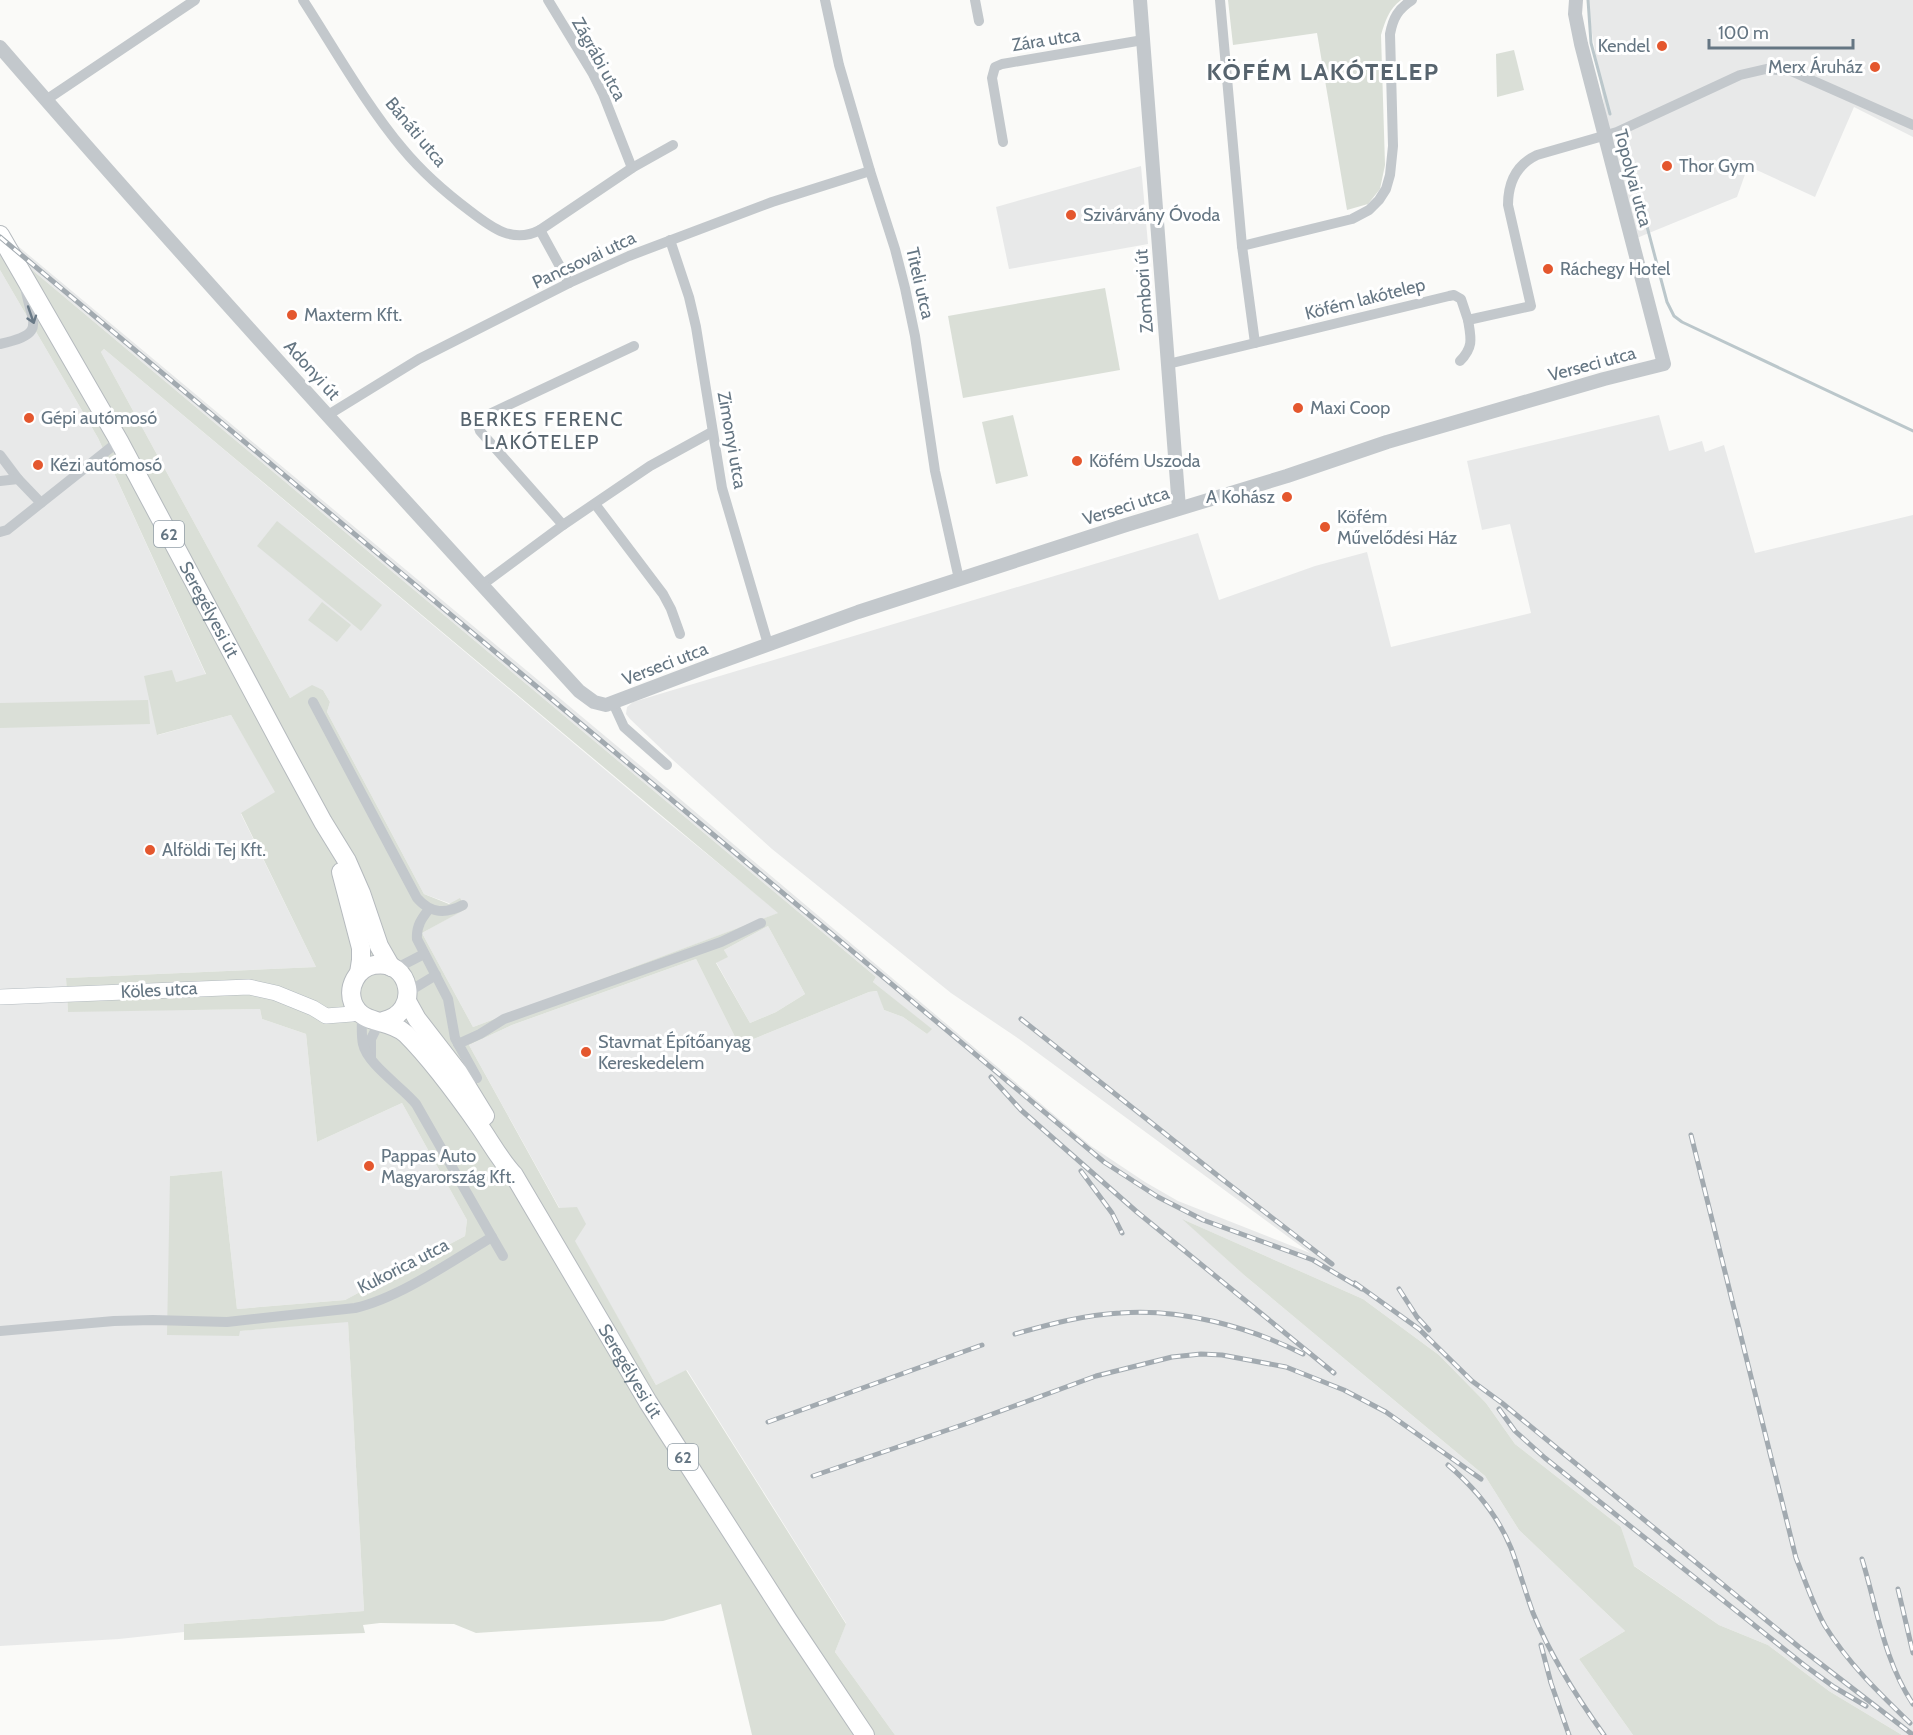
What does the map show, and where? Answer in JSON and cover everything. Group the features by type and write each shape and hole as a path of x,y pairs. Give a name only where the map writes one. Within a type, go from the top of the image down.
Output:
{"main road":[{"name":"Seregélyesi út","path":"0,235 119,441 323,822 347,861 361,893 379,946 393,968 404,979 407,997 417,1019 458,1072 502,1144 509,1157 514,1175 648,1402 762,1581 866,1735"},
{"name":"Seregélyesi út","path":"323,822 344,880 361,948 359,973 353,981 357,1007 370,1020 382,1021 404,1032 416,1044 457,1095 503,1164 514,1175"},
{"path":"359,973 377,964 393,968"},
{"name":"Köles utca","path":"0,997 249,987 276,993 314,1008 335,1009 341,1005 357,1007"},
{"path":"382,1021 399,1013 407,997"}],"street":[{"path":"46,100 195,0"},
{"name":"Bánáti utca","path":"303,0 384,125 422,170 461,205 507,235 533,234 632,168 673,145"},
{"name":"Zágrábi utca","path":"548,0 593,74 632,168"},
{"name":"Titeli utca","path":"825,0 839,65 905,288 915,336 935,471 959,579"},
{"path":"975,0 979,21"},
{"name":"Zombori út","path":"1140,0 1179,508"},
{"path":"1220,0 1242,246 1255,343"},
{"path":"1242,246 1352,219 1369,210 1379,200 1386,189 1390,175 1393,146 1390,34 1395,16 1401,7 1412,0"},
{"name":"Topolyai utca","path":"1576,0 1575,14 1579,36 1603,136 1664,364"},
{"name":"Zára utca","path":"1003,142 992,78 995,67 1143,40"},
{"name":"Adonyi út","path":"0,47 328,415 579,691 594,702 610,704"},
{"path":"1468,320 1531,306 1508,205 1510,182 1530,158 1603,136 1647,119 1740,75 1766,69 1791,70 1913,125"},
{"name":"Pancsovai utca","path":"328,415 418,359 569,283 629,256 772,202 870,171"},
{"path":"540,230 569,283"},
{"name":"Zimonyi utca","path":"670,240 689,297 703,366 722,488 768,644"},
{"name":"Seregélyesi út","path":"0,344 27,336 34,329 23,274"},
{"name":"Köfém lakótelep","path":"1168,364 1454,295 1461,299 1468,320 1471,341 1468,353 1460,360"},
{"path":"563,525 480,431 478,424 482,418 634,346"},
{"name":"Verseci utca","path":"610,704 858,612 1179,508 1287,476 1387,442 1604,379 1664,364"},
{"path":"482,585 563,525 650,466 712,432"},
{"path":"0,532 7,530 119,441"},
{"path":"0,455 18,479 41,503"},
{"path":"0,481 18,479"},
{"path":"595,504 663,594 680,634"},
{"path":"313,702 417,898 429,909 443,912 464,904"},
{"path":"610,704 624,727 667,765"},
{"path":"429,909 416,931 417,939 448,999 458,1044 477,1078"},
{"path":"458,1044 504,1019 721,942 761,923"},
{"path":"393,968 424,954"},
{"path":"407,997 436,975"},
{"path":"357,1007 363,1044 371,1058 382,1072 416,1104 504,1256"},
{"path":"371,1058 371,1039 382,1021"},
{"name":"Kukorica utca","path":"0,1331 114,1321 227,1322 355,1308 373,1303 407,1287 492,1237"}],"shaded area":[{"path":"1228,0 1401,0 1393,7 1381,35 1385,165 1380,189 1368,204 1347,210 1317,33 1233,45"},
{"path":"1588,0 1913,0 1913,137 1854,107 1815,197 1748,166 1737,197 1627,242"},
{"path":"1514,50 1524,90 1497,97 1496,54"},
{"name":"Szivárvány Óvoda","path":"1141,166 1148,244 1009,269 996,207"},
{"path":"0,231 654,777 1091,1146 1178,1201 1310,1253 1019,1039 951,993 772,849 630,719 626,714 627,707 633,702 1198,533 1219,600 1315,566 1367,552 1391,647 1531,613 1510,524 1482,530 1467,461 1659,415 1669,451 1702,441 1705,452 1724,445 1755,553 1913,515 1913,1735 1902,1735 1829,1691 1768,1645 1719,1625 1633,1565 1621,1527 1515,1444 1486,1403 1439,1355 1363,1299 1184,1220 1244,1275 1485,1476 1519,1530 1625,1631 1579,1659 1633,1735 895,1735 835,1652 846,1623 687,1370 656,1385 574,1241 560,1209 469,1045 512,1025 696,959 739,1045 869,992 878,991 884,1010 903,1017 927,1034 931,1029 873,982 876,977 0,243"},
{"path":"0,243 876,977 873,982 932,1029 927,1034 903,1017 884,1010 877,991 869,992 739,1045 696,959 512,1025 469,1045 559,1208 577,1207 586,1224 575,1241 656,1385 686,1370 846,1624 835,1652 895,1735 752,1735 721,1604 663,1621 476,1633 454,1624 380,1623 363,1625 365,1633 184,1640 184,1624 364,1611 348,1322 240,1331 239,1336 167,1335 170,1176 222,1171 237,1309 345,1300 465,1236 467,1220 402,1103 317,1142 306,1034 262,1019 260,1009 68,1012 66,978 316,967 241,813 275,792 231,715 157,735 144,676 172,670 176,682 206,674 98,438 0,270","holes":["104,349 778,913 473,1027 422,933 466,909 460,898 449,904 424,894 327,712 330,702 323,690 312,685 290,698 101,352","768,926 805,994 776,1012 750,1023 716,963 728,957 724,950"]},
{"path":"0,270 98,438 206,675 176,682 158,735 231,715 276,792 241,814 316,967 66,978 68,1011 260,1009 262,1019 306,1034 317,1142 402,1103 467,1220 465,1236 345,1300 237,1309 222,1171 170,1176 239,1336 239,1331 348,1321 364,1611 184,1624 184,1632 119,1639 0,1646"},
{"path":"1105,288 1120,370 963,398 948,316"},
{"path":"104,349 779,913 473,1027 422,933 465,909 424,894 327,712 330,702 323,690 312,686 290,698 101,352"},
{"path":"1013,415 1028,476 996,484 982,422"},
{"path":"277,521 382,605 361,631 257,546"},
{"path":"322,602 351,625 337,642 308,620"},
{"path":"148,700 150,724 0,728 0,703"},
{"path":"768,926 805,994 776,1012 750,1023 716,962 727,957 724,950"},
{"path":"1182,1219 1363,1299 1439,1355 1486,1403 1515,1444 1621,1527 1634,1566 1719,1625 1768,1645 1829,1691 1902,1735 1633,1735 1579,1659 1625,1631 1519,1530 1485,1476 1244,1275"}],"waterway":[{"path":"1588,0 1591,43 1610,114"},
{"path":"1622,155 1640,200 1667,302 1674,316 1682,322 1913,431"}],"railway":[{"path":"0,237 1104,1162 1158,1197 1203,1220 1313,1260 1362,1289"},
{"path":"1021,1019 1332,1264"},
{"path":"991,1077 1021,1110 1137,1212 1334,1373"},
{"path":"1691,1135 1796,1558 1817,1610 1834,1640 1865,1677 1910,1723"},
{"path":"1081,1171 1112,1213 1122,1233"},
{"path":"1355,1283 1419,1329 1472,1381 1502,1403 1799,1647 1913,1735"},
{"path":"1399,1289 1417,1317 1429,1330"},
{"path":"1015,1334 1054,1323 1093,1316 1143,1312 1190,1317 1238,1328 1303,1354"},
{"path":"768,1422 982,1345"},
{"path":"813,1476 1096,1376 1172,1357 1201,1354 1222,1355 1286,1367 1344,1390 1386,1412 1481,1479"},
{"path":"1499,1409 1515,1431 1545,1458 1804,1665 1834,1687 1866,1706"},
{"path":"1448,1465 1476,1492 1499,1524 1511,1548 1533,1613 1548,1645 1574,1691 1604,1735"},
{"path":"1862,1559 1888,1652 1913,1704"},
{"path":"1898,1589 1913,1653"},
{"path":"1541,1645 1569,1735"}],"place":[{"name":"Kendel","path":"1662,46"},
{"name":"Merx Áruház","path":"1875,67"},
{"name":"Thor Gym","path":"1667,166"},
{"name":"Szivárvány Óvoda","path":"1071,215"},
{"name":"Ráchegy Hotel","path":"1548,269"},
{"name":"Maxterm Kft.","path":"292,315"},
{"name":"Maxi Coop","path":"1298,408"},
{"name":"Gépi autómosó","path":"29,418"},
{"name":"Köfém Uszoda","path":"1077,461"},
{"name":"Kézi autómosó","path":"38,465"},
{"name":"A Kohász","path":"1287,497"},
{"name":"Köfém Művelődési Ház","path":"1325,527"},
{"name":"Alföldi Tej Kft.","path":"150,850"},
{"name":"Stavmat Építőanyag Kereskedelem","path":"586,1052"},
{"name":"Pappas Auto Magyarország Kft.","path":"369,1166"}],"district":[{"name":"KÖFÉM LAKÓTELEP","path":"1323,71"},
{"name":"BERKES FERENC LAKÓTELEP","path":"542,430"}]}
